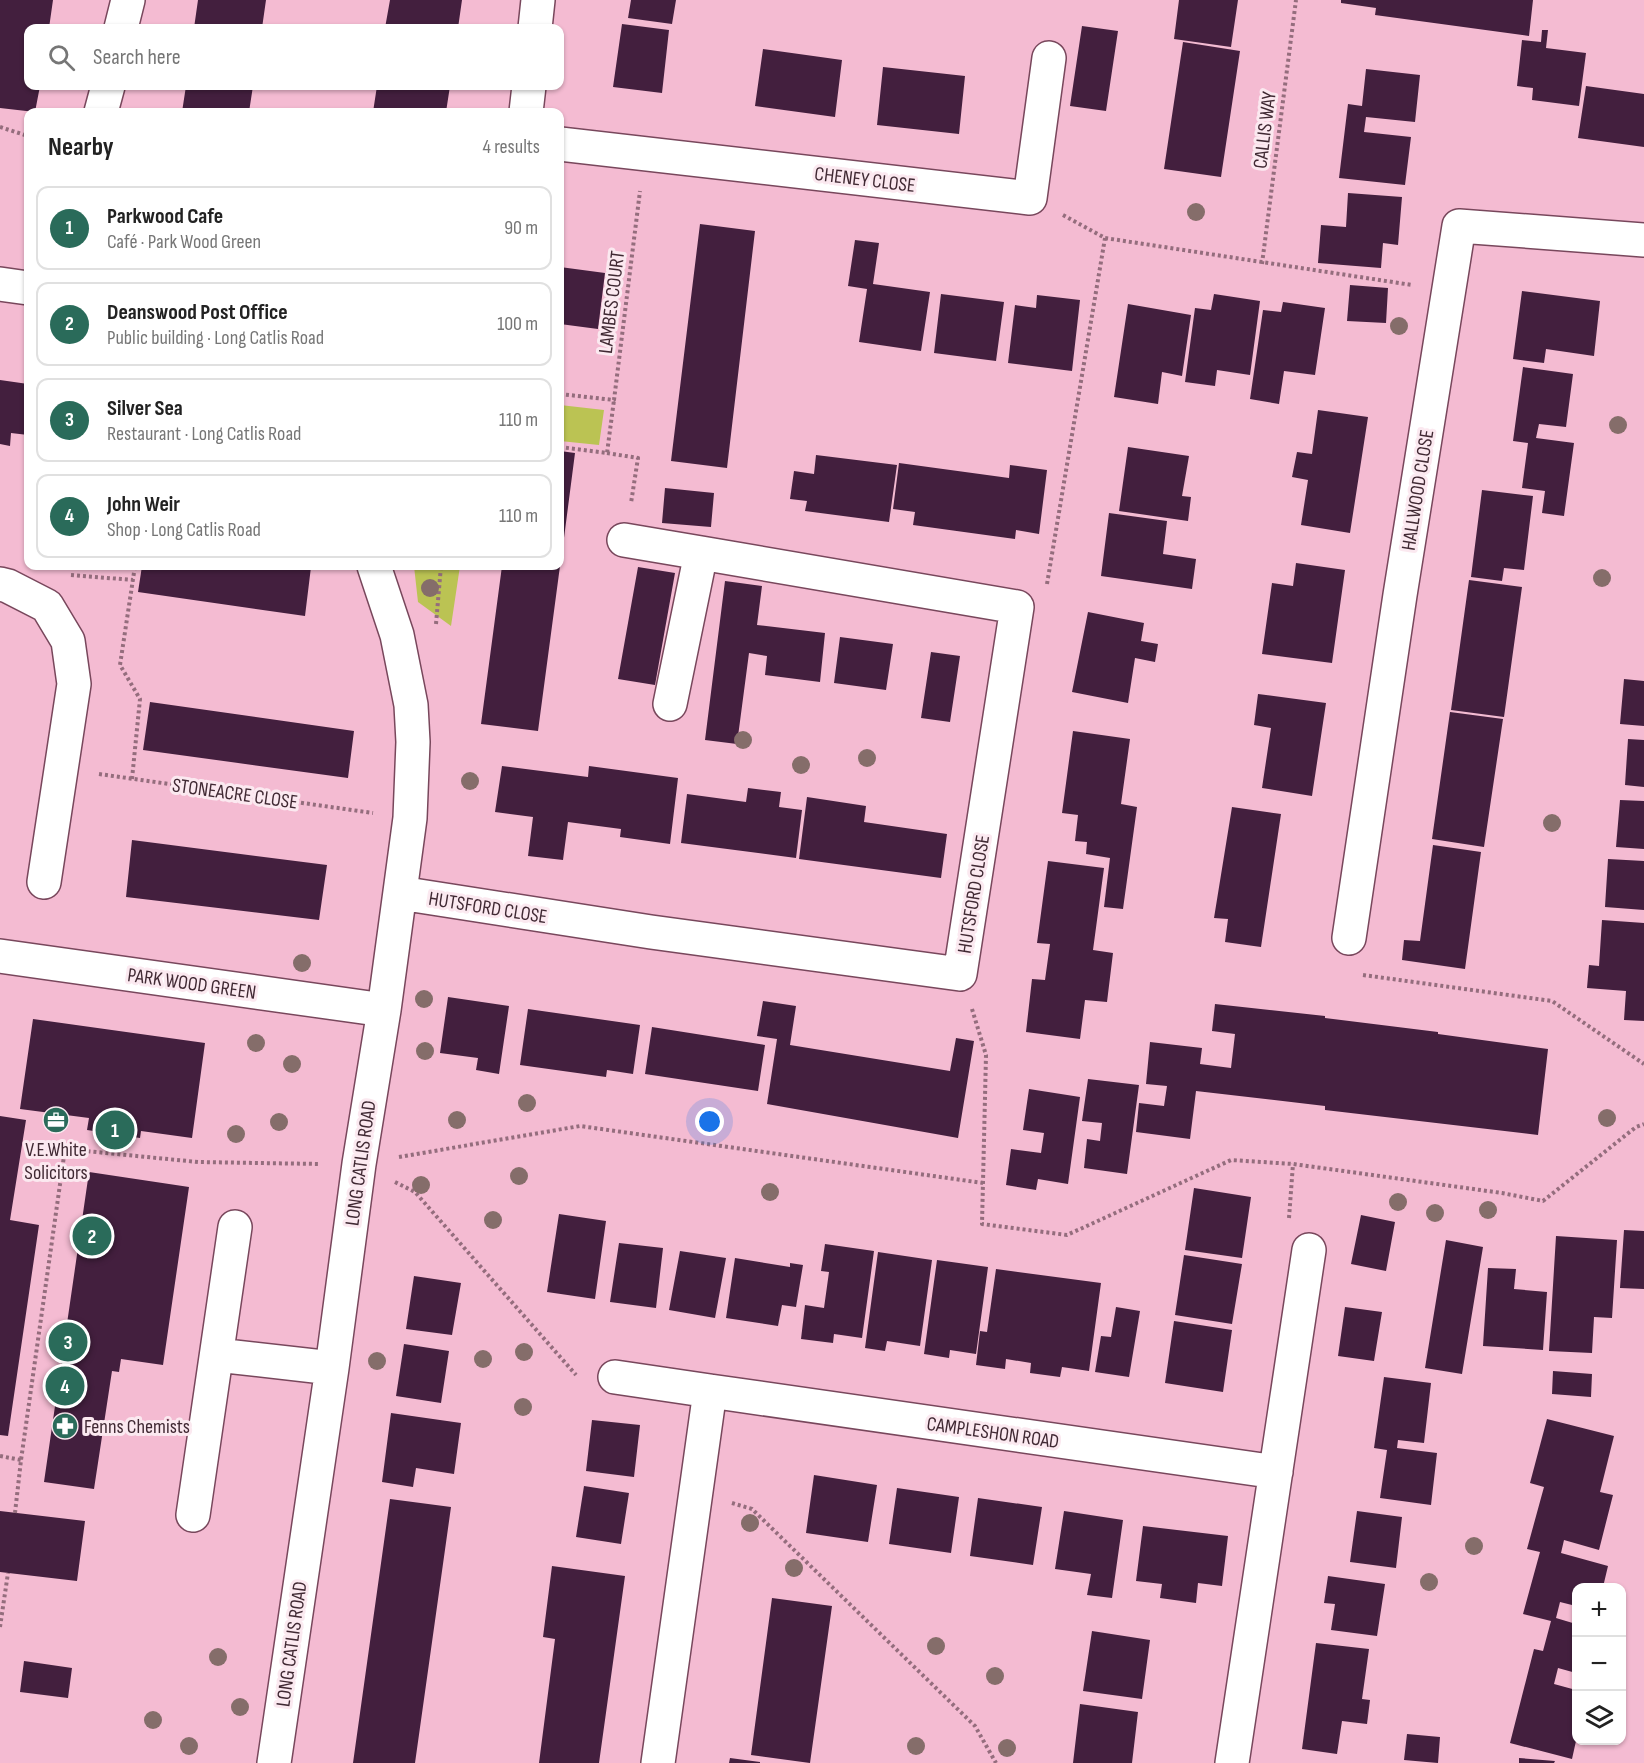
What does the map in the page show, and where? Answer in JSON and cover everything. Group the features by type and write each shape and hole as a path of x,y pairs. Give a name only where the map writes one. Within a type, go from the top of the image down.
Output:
{"street":[{"path":"122,24 129,0"},
{"path":"535,24 538,0"},
{"path":"1030,198 1049,58"},
{"path":"102,108 107,90"},
{"path":"526,108 529,90"},
{"name":"CHENEY CLOSE","path":"564,144 1030,198"},
{"name":"HALLWOOD CLOSE","path":"1349,938 1402,583 1459,226 1644,240"},
{"path":"0,284 24,287"},
{"path":"624,540 1017,607"},
{"path":"670,704 701,553"},
{"name":"LONG CATLIS ROAD","path":"274,1763 410,818 413,742 411,705 398,635 375,570"},
{"path":"0,585 8,586 47,606 68,642 74,684 44,882"},
{"name":"HUTSFORD CLOSE","path":"400,893 639,930 960,974 1017,607"},
{"name":"PARK WOOD GREEN","path":"0,956 384,1010"},
{"path":"193,1515 235,1227"},
{"path":"1232,1763 1309,1250"},
{"path":"217,1355 332,1368"},
{"name":"CAMPLESHON ROAD","path":"615,1377 1276,1472"},
{"path":"658,1763 711,1391"}],"path":[{"name":"CALLIS WAY","path":"1262,264 1296,0"},
{"path":"0,127 24,135"},
{"name":"LAMBES COURT","path":"607,453 644,153"},
{"path":"1030,198 1105,238 1449,291"},
{"path":"1017,607 1047,584 1105,238"},
{"path":"564,394 614,400"},
{"path":"564,448 638,458 624,540"},
{"path":"132,779 140,699 120,665 134,570"},
{"path":"47,606 66,574 133,580"},
{"name":"STONEACRE CLOSE","path":"60,769 410,818"},
{"path":"1349,938 1344,972 1552,1001 1644,1064"},
{"path":"960,974 986,1055 982,1224 1066,1235 1231,1160 1293,1164 1543,1201 1644,1124"},
{"path":"359,1164 580,1126 983,1183"},
{"path":"1293,1164 1288,1232 1309,1250"},
{"path":"0,1456 21,1460"},
{"path":"697,1493 752,1509 975,1726 996,1763"},
{"path":"0,1627 8,1573"}],"green space":[{"path":"564,405 604,410 599,445 564,441"},
{"path":"414,570 459,570 451,626 418,602"}],"building":[{"path":"0,0 53,0 50,24 24,24 24,90 39,90 36,108 24,108 24,111 0,108"},
{"path":"198,0 266,0 263,24 195,24"},
{"path":"390,0 462,0 459,24 386,24"},
{"path":"631,0 676,0 672,24 628,18"},
{"path":"1179,0 1238,0 1231,47 1174,39"},
{"path":"1341,0 1533,0 1529,36 1375,15 1376,8 1341,3"},
{"path":"622,24 669,30 662,93 613,87"},
{"path":"1082,26 1118,31 1106,111 1070,106"},
{"path":"1542,30 1548,30 1546,48 1586,53 1579,106 1532,100 1533,88 1517,86 1522,40 1541,42"},
{"path":"1183,42 1240,51 1221,177 1164,169"},
{"path":"763,49 842,60 835,117 755,106"},
{"path":"883,67 965,76 959,134 877,125"},
{"path":"1366,69 1420,75 1415,122 1366,117 1364,132 1411,137 1405,185 1339,178 1348,104 1362,106"},
{"path":"1586,86 1644,94 1644,147 1578,138"},
{"path":"185,90 252,90 250,108 183,108"},
{"path":"376,90 449,90 447,108 374,108"},
{"path":"1348,193 1402,197 1398,245 1383,243 1381,268 1318,263 1321,225 1346,227"},
{"path":"700,224 755,231 727,468 671,461"},
{"path":"855,240 879,243 873,284 930,292 921,351 859,342 867,289 848,286"},
{"path":"564,268 605,273 598,329 564,325"},
{"path":"1350,285 1388,288 1386,323 1347,321"},
{"path":"1522,291 1600,301 1594,356 1546,349 1544,363 1513,359"},
{"path":"941,294 1004,302 996,361 934,353"},
{"path":"1214,294 1260,301 1250,375 1217,370 1215,386 1185,382 1195,308 1211,310"},
{"path":"1037,295 1080,300 1072,371 1008,363 1015,305 1036,308"},
{"path":"1283,302 1325,308 1315,375 1284,371 1279,404 1250,399 1263,310 1281,312"},
{"path":"1128,304 1191,315 1182,376 1162,372 1158,404 1114,397"},
{"path":"1523,367 1573,374 1566,427 1539,424 1536,438 1574,443 1564,516 1542,513 1545,491 1522,488 1528,443 1513,441"},
{"path":"0,380 24,383 24,435 11,433 10,446 0,444"},
{"path":"1318,410 1368,417 1350,533 1301,525 1308,480 1292,477 1297,452 1312,454"},
{"path":"1128,447 1189,456 1182,496 1191,497 1188,521 1119,511"},
{"path":"564,452 575,453 564,538"},
{"path":"816,455 897,465 889,522 805,511 807,501 790,499 794,471 814,474"},
{"path":"899,463 1009,478 1010,465 1047,470 1039,534 1016,530 1015,539 913,525 915,512 893,509"},
{"path":"665,488 714,493 711,527 662,523"},
{"path":"1482,490 1533,496 1524,570 1504,568 1502,581 1471,577"},
{"path":"1109,513 1167,521 1163,554 1196,559 1192,589 1101,576"},
{"path":"1296,563 1345,570 1332,663 1262,654 1272,583 1293,586"},
{"path":"638,567 675,573 655,685 618,679"},
{"path":"141,570 311,570 305,616 138,592"},
{"path":"501,570 559,570 538,731 481,724"},
{"path":"1469,580 1522,587 1504,717 1451,710"},
{"path":"725,581 762,586 757,625 825,633 820,682 765,675 767,656 749,653 737,744 705,740"},
{"path":"1088,612 1144,623 1141,641 1158,644 1155,662 1135,658 1128,703 1072,692"},
{"path":"840,637 893,644 886,690 834,683"},
{"path":"931,652 960,656 950,722 921,718"},
{"path":"1624,679 1644,681 1644,726 1620,724"},
{"path":"1258,694 1326,703 1312,796 1262,788 1271,728 1254,725"},
{"path":"150,702 354,731 348,778 143,750"},
{"path":"1450,712 1503,719 1484,847 1432,839"},
{"path":"1073,731 1130,739 1121,804 1137,807 1123,909 1104,907 1110,858 1086,854 1087,842 1075,841 1078,815 1062,813"},
{"path":"1628,739 1644,740 1644,787 1625,785"},
{"path":"502,766 588,777 589,766 678,778 670,844 620,837 621,829 568,822 563,860 528,856 533,817 495,812"},
{"path":"748,788 781,792 779,807 802,810 796,858 681,843 687,794 746,802"},
{"path":"807,797 866,806 864,822 947,834 941,878 799,859"},
{"path":"1620,800 1644,801 1644,849 1616,847"},
{"path":"1232,807 1281,814 1261,947 1225,942 1228,919 1214,918"},
{"path":"132,840 327,865 319,920 126,897"},
{"path":"1433,845 1481,852 1465,969 1402,960 1404,940 1420,941"},
{"path":"1608,859 1644,861 1644,910 1605,907"},
{"path":"1048,861 1104,868 1093,950 1113,953 1107,1002 1085,1000 1080,1039 1026,1032 1032,979 1045,980 1050,944 1037,943"},
{"path":"1602,920 1644,923 1644,1021 1624,1020 1626,991 1587,988 1589,965 1599,966"},
{"path":"448,997 509,1006 499,1074 476,1070 478,1058 440,1053"},
{"path":"763,1001 796,1006 790,1045 950,1071 956,1038 974,1041 958,1138 767,1104 777,1039 757,1036"},
{"path":"1215,1004 1325,1016 1325,1018 1548,1049 1538,1135 1325,1110 1325,1106 1196,1091 1190,1139 1136,1132 1139,1103 1164,1106 1167,1086 1146,1084 1150,1042 1202,1048 1200,1064 1231,1068 1235,1034 1212,1031"},
{"path":"528,1009 640,1025 633,1074 607,1070 606,1077 520,1065"},
{"path":"33,1019 205,1043 192,1138 141,1131 140,1138 87,1130 89,1118 20,1109"},
{"path":"652,1027 765,1045 758,1091 645,1074"},
{"path":"1088,1079 1139,1085 1127,1174 1084,1168 1087,1139 1100,1141 1102,1123 1082,1121"},
{"path":"1029,1089 1080,1097 1068,1184 1038,1179 1036,1190 1006,1185 1011,1149 1041,1153 1044,1133 1023,1130"},
{"path":"0,1116 26,1120 10,1220 39,1225 8,1436 0,1435"},
{"path":"89,1172 189,1187 163,1365 121,1359 119,1372 112,1371 94,1489 44,1482"},
{"path":"1194,1188 1251,1197 1242,1258 1185,1250"},
{"path":"559,1214 606,1221 595,1299 547,1292"},
{"path":"1361,1215 1395,1222 1386,1271 1351,1264"},
{"path":"1624,1230 1644,1231 1644,1289 1620,1288"},
{"path":"1556,1236 1617,1240 1612,1318 1594,1317 1592,1353 1549,1351"},
{"path":"1446,1240 1483,1247 1462,1374 1425,1368"},
{"path":"619,1243 663,1248 656,1308 610,1302"},
{"path":"825,1244 874,1251 862,1338 834,1334 833,1343 801,1339 805,1305 824,1308 829,1272 821,1271"},
{"path":"680,1251 726,1258 715,1318 669,1310"},
{"path":"878,1252 932,1260 920,1346 887,1341 885,1351 865,1348"},
{"path":"1184,1255 1242,1264 1232,1324 1175,1315"},
{"path":"735,1258 790,1267 790,1263 803,1265 796,1307 782,1305 778,1326 726,1318"},
{"path":"937,1260 988,1267 976,1354 950,1350 949,1358 924,1354"},
{"path":"1488,1268 1516,1269 1514,1289 1547,1292 1543,1350 1483,1346"},
{"path":"996,1269 1101,1283 1089,1371 1062,1367 1060,1377 1030,1373 1031,1363 1006,1359 1005,1369 976,1365 980,1331 987,1332"},
{"path":"414,1276 461,1283 452,1335 406,1329"},
{"path":"1116,1307 1140,1311 1129,1377 1095,1372 1101,1336 1111,1337"},
{"path":"1345,1307 1382,1312 1374,1361 1338,1356"},
{"path":"1174,1321 1232,1330 1223,1392 1165,1383"},
{"path":"404,1344 449,1351 441,1403 396,1396"},
{"path":"1553,1371 1592,1374 1591,1397 1552,1394"},
{"path":"1384,1377 1431,1383 1424,1443 1398,1440 1397,1448 1437,1453 1431,1505 1380,1498 1387,1450 1374,1448"},
{"path":"391,1413 461,1423 454,1474 416,1468 413,1487 382,1482"},
{"path":"1547,1419 1614,1436 1600,1492 1613,1495 1599,1550 1564,1540 1561,1553 1608,1566 1604,1583 1572,1583 1572,1605 1560,1602 1556,1618 1572,1623 1572,1672 1558,1668 1554,1684 1572,1689 1572,1745 1575,1745 1572,1759 1510,1743 1534,1649 1543,1651 1551,1621 1523,1614 1540,1552 1527,1549 1544,1487 1530,1483"},
{"path":"592,1420 640,1425 634,1477 586,1471"},
{"path":"814,1475 877,1485 868,1542 806,1533"},
{"path":"584,1486 629,1493 621,1544 576,1537"},
{"path":"897,1488 959,1497 951,1553 889,1544"},
{"path":"978,1498 1042,1507 1033,1565 970,1556"},
{"path":"390,1499 451,1507 415,1763 353,1763"},
{"path":"0,1511 85,1521 77,1581 0,1572"},
{"path":"1064,1511 1123,1520 1112,1598 1087,1595 1091,1574 1055,1569"},
{"path":"1357,1511 1402,1517 1396,1568 1350,1562"},
{"path":"1143,1526 1228,1536 1222,1586 1198,1583 1196,1603 1160,1598 1162,1584 1136,1581"},
{"path":"552,1566 625,1576 599,1763 539,1763 555,1639 543,1637"},
{"path":"1328,1576 1385,1584 1377,1636 1331,1630 1335,1604 1324,1603"},
{"path":"772,1598 832,1606 810,1763 751,1755"},
{"path":"1092,1631 1150,1640 1142,1699 1083,1691"},
{"path":"1316,1643 1369,1649 1362,1699 1370,1700 1367,1724 1342,1721 1337,1754 1302,1749"},
{"path":"24,1661 72,1668 68,1698 20,1692"},
{"path":"1080,1704 1138,1712 1132,1763 1073,1763"},
{"path":"1407,1734 1440,1737 1438,1763 1404,1760"},
{"path":"730,1758 760,1762 760,1763 729,1763"},
{"path":"1519,1758 1555,1761 1554,1763 1519,1763"}],"place":[{"name":"V.E.White Solicitors","path":"56,1120"},
{"name":"Parkwood Cafe","path":"115,1130"},
{"name":"Deanswood Post Office","path":"92,1236"},
{"name":"Silver Sea","path":"68,1342"},
{"name":"John Weir","path":"65,1386"},
{"name":"Fenns Chemists","path":"65,1426"}]}
